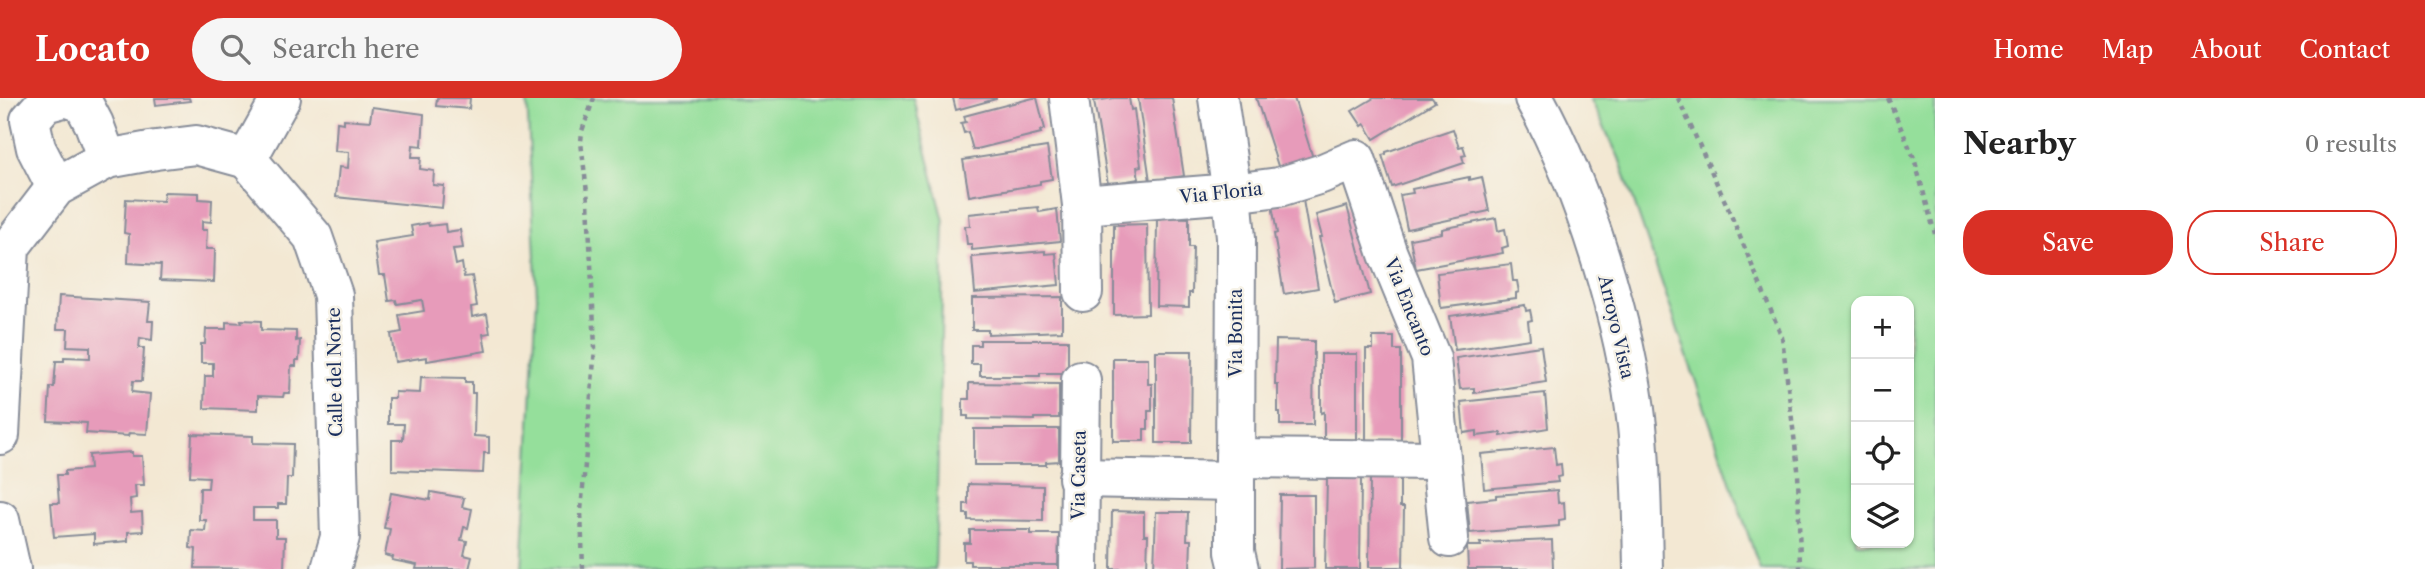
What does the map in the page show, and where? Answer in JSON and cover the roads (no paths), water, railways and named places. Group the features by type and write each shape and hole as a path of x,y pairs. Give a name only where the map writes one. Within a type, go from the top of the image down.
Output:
{"street":[{"path":"56,187 37,148 30,120 45,103 67,98 83,103 107,159"},
{"path":"0,435 10,247 56,187 107,159 196,145 247,159 281,98"},
{"path":"1069,98 1082,205 1083,292"},
{"name":"Via Bonita","path":"1218,98 1233,194 1237,304 1235,552 1239,569"},
{"name":"Arroyo Vista","path":"1534,98 1548,123 1578,196 1602,267 1624,347 1637,425 1643,569"},
{"name":"Calle del Norte","path":"247,159 313,237 333,295 340,537 331,569"},
{"name":"Via Floria","path":"1082,205 1233,194 1279,187 1321,174 1356,159"},
{"name":"Via Encanto","path":"1356,159 1388,254 1431,358 1449,538"},
{"name":"Via Caseta","path":"1079,569 1081,380"},
{"path":"1078,478 1441,460"},
{"path":"0,520 11,569"}]}
